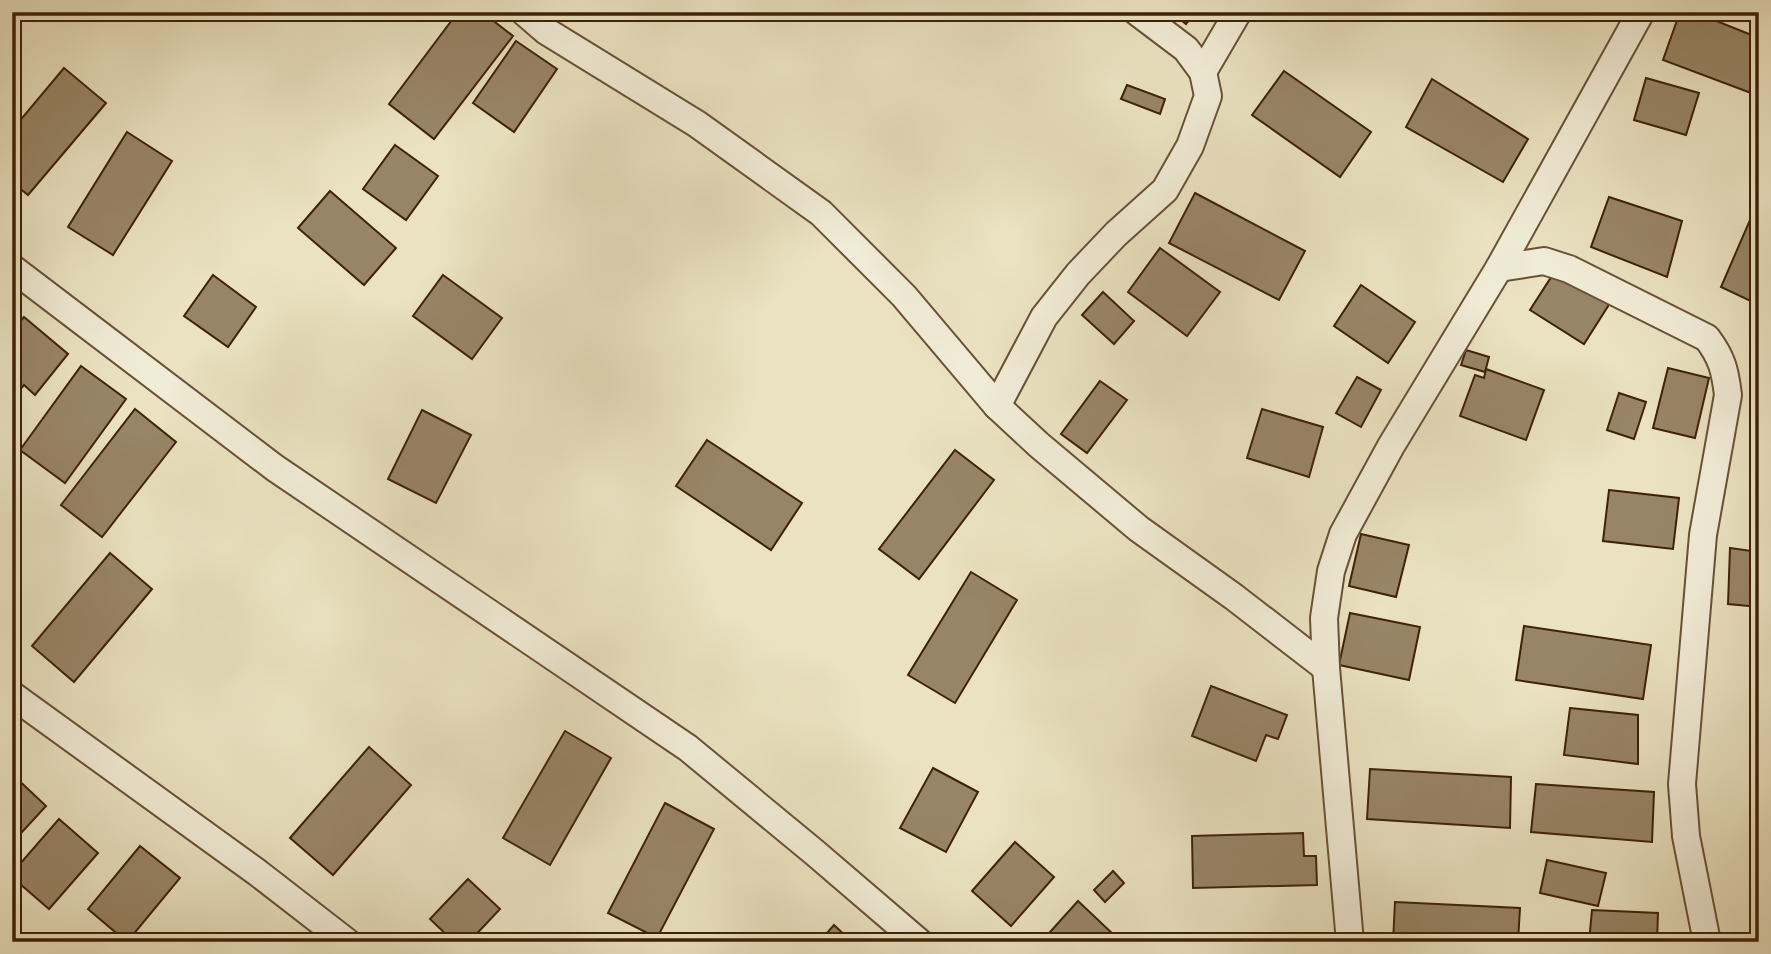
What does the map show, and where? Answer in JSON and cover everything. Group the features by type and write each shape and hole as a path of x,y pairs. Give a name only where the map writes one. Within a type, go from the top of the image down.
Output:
{"street":[{"path":"524,12 546,31 697,124 821,213 904,296 997,406 1039,445 1139,529 1326,668"},
{"path":"997,406 1044,317 1078,274 1116,234 1166,190 1190,146 1209,96 1203,72 1186,49 1137,12"},
{"path":"1203,72 1238,12"},
{"path":"1350,942 1326,668 1324,618 1331,571 1343,534 1391,446 1499,268 1641,12"},
{"path":"1499,268 1544,261 1569,270 1707,338 1719,353 1725,372 1728,395 1703,535 1682,784 1686,836 1707,942"},
{"path":"12,268 275,468 688,748 919,942"},
{"path":"12,695 258,873 347,942"}],"building":[{"path":"458,12 482,12 513,36 434,139 389,104"},
{"path":"1171,12 1195,12 1186,24"},
{"path":"1680,12 1694,12 1759,38 1759,96 1663,60"},
{"path":"516,41 557,69 514,132 473,103"},
{"path":"64,68 106,103 28,195 12,182 12,130"},
{"path":"1284,71 1371,132 1340,177 1252,115"},
{"path":"1646,78 1699,93 1686,135 1634,120"},
{"path":"1432,79 1528,139 1503,182 1406,127"},
{"path":"1127,85 1165,99 1160,114 1121,99"},
{"path":"127,132 172,161 113,255 68,227"},
{"path":"395,145 438,176 406,220 363,189"},
{"path":"330,191 396,248 364,285 298,228"},
{"path":"1195,193 1305,251 1279,300 1169,243"},
{"path":"1609,197 1682,221 1667,277 1591,247"},
{"path":"1750,220 1759,224 1759,305 1721,287"},
{"path":"1160,248 1220,292 1187,336 1128,292"},
{"path":"1557,268 1610,303 1584,344 1530,310"},
{"path":"213,275 256,307 228,347 184,316"},
{"path":"443,275 502,318 472,359 413,316"},
{"path":"1361,285 1415,322 1388,363 1334,326"},
{"path":"1103,292 1134,321 1114,344 1082,315"},
{"path":"24,317 68,354 35,395 24,385 12,399 12,331"},
{"path":"1466,350 1489,357 1485,372 1461,365"},
{"path":"81,366 126,399 65,483 20,450"},
{"path":"1668,368 1709,378 1695,438 1653,428"},
{"path":"1486,369 1544,390 1526,440 1460,416 1475,375 1484,378"},
{"path":"1357,377 1381,390 1361,427 1336,413"},
{"path":"1100,381 1127,400 1087,453 1061,434"},
{"path":"1619,393 1646,402 1634,439 1607,430"},
{"path":"135,409 176,442 102,537 61,505"},
{"path":"1262,409 1323,427 1309,477 1247,458"},
{"path":"422,410 471,435 436,503 388,479"},
{"path":"707,440 802,503 771,550 676,486"},
{"path":"955,450 994,480 919,579 879,549"},
{"path":"1609,490 1679,498 1673,549 1603,541"},
{"path":"1361,534 1409,545 1396,597 1349,586"},
{"path":"1730,548 1759,552 1759,607 1728,604"},
{"path":"110,553 152,589 74,682 32,646"},
{"path":"971,572 1017,600 955,703 908,675"},
{"path":"1350,613 1420,627 1409,680 1339,665"},
{"path":"1524,626 1651,645 1643,699 1516,680"},
{"path":"1211,686 1287,715 1278,739 1266,735 1256,761 1192,736"},
{"path":"1570,708 1638,715 1638,764 1564,755"},
{"path":"565,731 611,758 550,865 503,838"},
{"path":"369,747 411,785 333,875 290,838"},
{"path":"933,768 978,792 946,852 900,828"},
{"path":"1370,769 1511,777 1510,828 1367,819"},
{"path":"12,774 46,806 12,843"},
{"path":"1536,784 1654,792 1652,842 1531,832"},
{"path":"665,803 714,829 657,938 608,913"},
{"path":"59,819 98,853 49,909 12,877 12,873"},
{"path":"1303,833 1304,856 1316,856 1317,885 1193,888 1192,836"},
{"path":"1015,842 1054,877 1011,926 972,891"},
{"path":"140,846 180,878 127,942 88,909"},
{"path":"1547,860 1606,873 1598,906 1540,893"},
{"path":"1113,871 1124,883 1105,902 1094,890"},
{"path":"468,879 500,909 469,942 454,942 430,919"},
{"path":"1078,901 1114,935 1108,942 1041,942"},
{"path":"1395,902 1520,908 1518,942 1393,942"},
{"path":"1592,910 1658,913 1657,942 1589,942"},
{"path":"834,925 852,942 819,942"}]}
